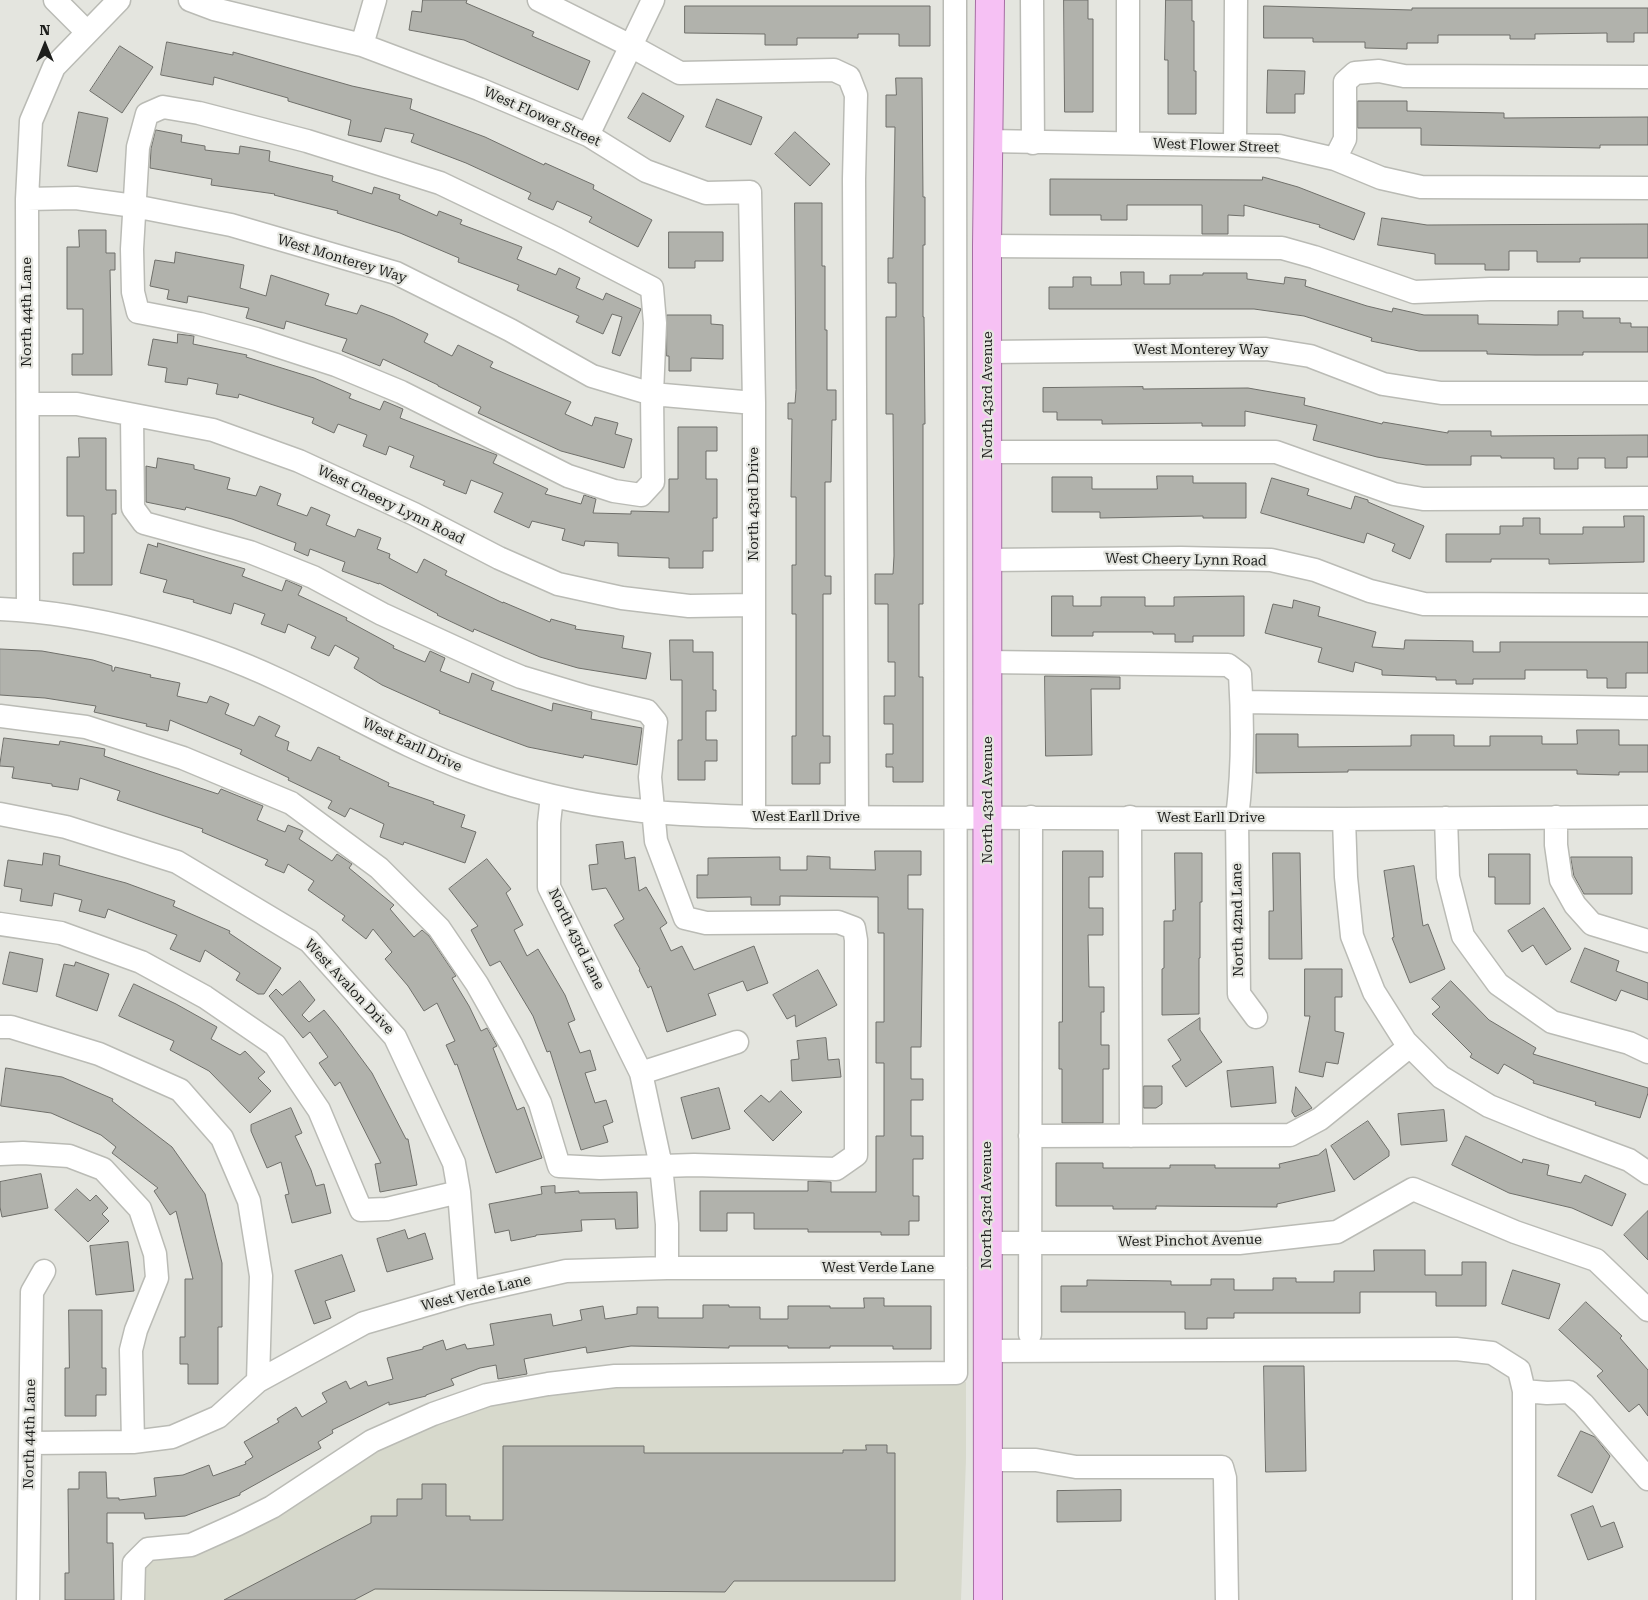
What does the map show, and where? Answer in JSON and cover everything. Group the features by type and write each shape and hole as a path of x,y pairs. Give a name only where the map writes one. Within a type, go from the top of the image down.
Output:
{"main road":[{"name":"North 43rd Avenue","path":"988,1600 987,142 990,0"}],"street":[{"path":"55,0 87,32"},
{"name":"North 44th Lane","path":"28,610 27,199 31,121 54,67 119,0"},
{"name":"West Flower Street","path":"190,0 214,9 247,8 362,45 479,89 588,135 646,171 706,193 750,192"},
{"path":"362,45 375,0"},
{"path":"539,0 680,73 834,70 849,77 856,95 854,189 857,817"},
{"path":"588,135 653,0"},
{"path":"133,1600 134,1563 148,1549 190,1545 238,1524 272,1507 372,1441 433,1414 487,1395 548,1384 615,1376 956,1373 955,0"},
{"path":"1032,0 1033,143"},
{"path":"1128,0 1128,143"},
{"path":"1234,145 1236,0"},
{"path":"1335,158 1345,139 1345,82 1355,72 1379,71 1404,76 1648,77"},
{"path":"163,107 199,113 307,141 440,183 652,288 654,323 652,394 653,482 642,495 614,491 568,476 400,392 336,365 200,324 138,312 133,292 134,206 138,147 147,114 163,107"},
{"name":"West Flower Street","path":"987,142 1279,146 1335,158 1381,178 1421,186 1648,188"},
{"name":"North 43rd Drive","path":"750,192 754,403 754,816"},
{"name":"West Monterey Way","path":"27,199 76,198 134,206 231,225 396,273 510,330 592,376 652,394 754,403"},
{"path":"987,246 1282,248 1314,257 1414,292 1490,289 1648,289"},
{"name":"West Monterey Way","path":"988,352 1266,349 1310,356 1383,384 1441,393 1648,393"},
{"name":"West Cheery Lynn Road","path":"28,404 78,404 213,430 299,461 414,514 499,558 558,584 622,598 689,606 753,605"},
{"path":"0,716 86,727 183,758 292,803 379,868 439,928 477,984 512,1046 540,1103 559,1166 600,1168 694,1165 836,1169 856,1155 856,940 854,928 838,922 706,923 685,918 656,841 650,777 656,722 647,711 588,697 520,677 430,637 304,574 250,552 144,524 132,508 132,415"},
{"path":"988,452 1276,452 1394,494 1423,499 1648,498"},
{"name":"West Cheery Lynn Road","path":"988,560 1182,558 1271,560 1315,570 1370,591 1424,604 1648,605"},
{"name":"West Earll Drive","path":"0,609 28,610 85,619 127,628 218,655 279,680 382,733 471,772 552,796 602,806 652,812 754,816 1344,819 1556,816 1648,817"},
{"name":"North 42nd Lane","path":"987,662 1228,666 1240,674 1242,702 1240,796 1236,818 1239,994 1256,1017"},
{"path":"1242,702 1648,708"},
{"name":"North 43rd Lane","path":"552,796 549,823 549,887 641,1072 661,1166 667,1224 667,1268"},
{"name":"West Avalon Drive","path":"0,814 66,828 177,862 310,940 395,1037 454,1163 459,1192 468,1293"},
{"path":"1030,1334 1031,816"},
{"path":"1556,816 1556,844 1561,880 1575,905 1592,924 1648,941"},
{"path":"1130,817 1131,1136"},
{"path":"1446,818 1448,877 1463,936 1498,984 1552,1022 1629,1043 1648,1052"},
{"path":"1344,819 1346,877 1352,936 1374,992 1410,1046 1441,1077 1489,1106 1629,1160 1648,1173"},
{"path":"0,924 61,933 141,962 205,997 275,1045 319,1110 361,1210 388,1209 459,1192"},
{"path":"0,1026 11,1027 99,1054 180,1090 222,1138 249,1201 261,1276 258,1381"},
{"path":"641,1072 737,1042"},
{"path":"1030,1136 1290,1135 1320,1119 1410,1046"},
{"path":"0,1154 23,1153 69,1156 103,1169 140,1209 155,1254 157,1278 130,1350 133,1442"},
{"name":"West Pinchot Avenue","path":"987,1243 1239,1243 1337,1232 1413,1189 1515,1232 1596,1260 1648,1310"},
{"name":"West Verde Lane","path":"30,1443 133,1442 172,1436 218,1416 258,1381 364,1323 468,1293 566,1271 667,1268 956,1268"},
{"name":"North 44th Lane","path":"28,1600 32,1292 44,1271"},
{"path":"988,1351 1456,1349 1492,1353 1519,1370 1524,1392 1524,1600"},
{"path":"1524,1392 1569,1392 1583,1404 1648,1478"},
{"path":"987,1460 1036,1460 1076,1467 1222,1467 1225,1478 1227,1600"}],"shaded area":[{"path":"966,1382 966,1459 961,1600 141,1600 141,1566 377,1448 483,1406 594,1384"}],"building":[{"path":"423,0 467,0 466,3 534,32 532,36 590,61 578,90 464,40 409,30 412,11 421,12"},
{"path":"1064,0 1088,0 1088,19 1093,19 1093,112 1065,112"},
{"path":"1166,0 1192,0 1194,71 1196,71 1196,114 1168,114 1168,60 1165,60"},
{"path":"685,6 930,6 930,46 899,46 899,34 858,34 858,38 797,38 797,45 765,45 765,34 685,33"},
{"path":"1264,6 1412,10 1412,8 1648,8 1648,33 1634,33 1634,42 1607,42 1607,33 1535,34 1535,39 1510,39 1510,35 1438,35 1438,43 1407,43 1407,49 1365,48 1365,42 1313,42 1313,38 1264,38"},
{"path":"167,42 233,55 233,52 352,86 412,99 410,109 485,137 544,165 545,163 594,185 593,189 652,220 638,247 589,222 592,217 557,201 553,210 528,199 531,193 466,163 411,142 414,134 385,128 381,142 348,135 351,120 288,101 288,98 214,77 213,85 161,75"},
{"path":"120,46 153,67 122,113 90,91"},
{"path":"1268,70 1305,71 1304,94 1295,94 1295,113 1267,113"},
{"path":"896,78 922,78 923,197 925,197 923,317 925,424 923,424 923,604 919,604 919,677 923,677 923,782 893,782 893,767 886,767 886,754 893,754 893,724 884,724 884,696 895,696 895,662 888,662 888,604 875,604 875,574 893,574 894,556 893,414 886,414 886,317 896,317 896,283 888,283 888,258 893,258 895,127 886,127 886,95 896,95"},
{"path":"643,93 684,116 670,142 628,118"},
{"path":"717,99 762,117 751,145 706,127"},
{"path":"1358,101 1407,101 1407,111 1504,113 1504,118 1648,117 1648,145 1600,145 1600,148 1421,145 1421,128 1358,128"},
{"path":"79,112 108,118 97,172 68,166"},
{"path":"156,130 182,135 181,142 205,146 205,150 239,154 240,146 270,151 269,161 333,176 332,181 372,194 374,187 400,195 399,199 437,216 439,211 462,220 460,224 522,247 517,259 556,275 559,268 580,278 576,288 603,300 606,293 641,309 620,356 612,353 622,317 612,314 603,334 576,322 579,316 517,290 519,285 458,262 459,258 400,233 337,213 338,211 275,194 211,185 212,179 150,168 151,149"},
{"path":"795,132 830,164 810,186 775,154"},
{"path":"1263,177 1298,187 1365,213 1354,240 1319,227 1320,225 1244,205 1244,216 1228,215 1228,234 1202,234 1202,205 1127,205 1127,220 1101,220 1101,215 1050,215 1050,179 1262,180"},
{"path":"795,203 822,203 822,266 825,266 827,390 836,390 836,420 832,420 831,482 825,482 825,576 831,576 831,594 823,594 823,736 830,736 830,763 820,763 820,784 792,784 792,736 796,736 796,614 792,614 792,565 796,565 796,497 791,497 792,419 788,419 788,403 795,403 796,390"},
{"path":"1382,218 1427,225 1648,224 1648,258 1580,258 1580,262 1537,262 1537,251 1509,251 1509,270 1485,270 1485,264 1435,264 1435,254 1378,245"},
{"path":"79,230 106,230 106,253 115,253 115,270 110,270 112,375 72,375 72,354 83,354 83,309 67,309 67,247 79,247"},
{"path":"669,232 723,232 723,261 695,261 695,268 669,268"},
{"path":"176,252 244,265 240,288 266,296 271,275 329,294 325,305 357,314 361,305 393,317 428,334 424,342 452,356 458,345 493,362 490,367 571,402 565,414 592,426 595,417 618,423 615,434 632,439 624,468 561,451 478,413 481,407 383,359 380,366 342,351 347,339 286,321 284,329 246,318 249,308 188,296 187,303 167,299 169,290 150,286 155,260 174,263"},
{"path":"1121,272 1144,272 1144,284 1170,284 1170,275 1203,275 1203,273 1247,273 1247,279 1284,284 1285,277 1306,280 1305,286 1367,306 1392,312 1393,308 1424,315 1478,315 1478,324 1558,325 1558,311 1583,311 1583,318 1620,318 1620,323 1631,323 1631,327 1648,327 1648,352 1583,352 1583,355 1535,355 1487,354 1487,351 1419,351 1371,341 1372,338 1304,316 1254,309 1049,309 1049,287 1073,287 1073,277 1091,277 1091,285 1121,285"},
{"path":"667,315 711,315 711,324 723,325 723,359 691,358 691,371 669,371"},
{"path":"178,334 194,336 193,344 247,355 246,357 314,378 351,394 349,398 380,410 384,401 403,409 400,418 497,455 493,463 548,489 545,494 581,504 584,495 596,499 593,513 669,512 669,479 678,479 678,427 717,427 717,451 706,451 706,479 717,479 717,518 713,518 713,551 703,551 703,568 669,568 669,558 618,556 618,543 585,541 584,546 562,540 565,529 532,521 529,528 494,512 503,493 471,480 466,494 443,485 445,481 410,467 414,456 389,446 386,455 363,446 367,435 338,424 334,433 312,423 314,418 239,394 238,398 216,394 218,384 188,378 187,385 165,382 167,368 148,365 153,339 177,343"},
{"path":"1143,387 1143,389 1248,388 1305,398 1304,405 1382,424 1383,422 1448,433 1448,431 1491,431 1491,436 1648,435 1648,457 1627,457 1627,468 1605,468 1605,458 1578,458 1578,469 1554,469 1554,458 1501,458 1501,456 1471,456 1471,465 1426,465 1377,457 1313,440 1317,425 1245,411 1245,426 1202,426 1202,423 1102,424 1102,420 1057,420 1057,412 1043,412 1043,388"},
{"path":"79,438 106,438 106,490 116,490 116,514 112,514 112,585 73,585 73,553 84,553 84,516 67,516 67,457 79,457"},
{"path":"158,458 194,465 194,469 230,478 227,489 256,496 260,486 281,494 277,505 307,516 311,507 330,515 326,525 355,537 358,529 381,538 377,549 390,554 389,558 417,573 424,559 447,571 445,575 503,603 550,622 551,619 576,626 575,629 624,636 622,648 651,653 646,679 578,668 540,657 474,629 473,632 437,615 379,583 342,571 345,562 310,549 308,556 294,550 296,543 232,519 186,507 185,510 146,502 146,466 156,468"},
{"path":"1157,476 1193,476 1193,483 1246,483 1246,518 1203,518 1203,516 1100,518 1100,512 1052,512 1052,477 1092,477 1092,489 1157,489"},
{"path":"1272,478 1309,489 1307,495 1351,509 1355,496 1368,500 1368,502 1424,526 1410,559 1392,551 1395,544 1367,533 1364,543 1261,513"},
{"path":"1624,516 1644,516 1644,562 1549,564 1549,559 1491,559 1491,562 1446,562 1446,534 1500,534 1500,526 1523,526 1523,518 1540,518 1540,534 1583,534 1583,527 1624,527"},
{"path":"158,543 245,569 242,576 282,591 286,580 302,587 298,595 347,618 346,620 394,646 393,648 425,662 430,651 445,658 440,671 469,683 472,673 494,682 491,690 552,711 553,703 592,712 591,719 642,728 637,765 584,755 583,758 528,747 439,713 440,711 382,685 354,668 359,658 335,645 329,656 311,648 316,637 288,624 285,633 261,624 265,614 234,603 231,614 193,602 194,600 163,592 167,580 140,573 148,544 157,547"},
{"path":"1052,596 1073,596 1073,606 1101,606 1101,597 1145,597 1145,606 1174,606 1174,597 1244,596 1244,636 1193,636 1193,642 1175,642 1175,634 1153,634 1153,632 1093,632 1093,636 1052,636"},
{"path":"1294,600 1320,607 1318,616 1376,632 1372,647 1404,649 1405,640 1473,641 1473,652 1500,652 1500,642 1648,642 1648,673 1626,673 1626,688 1607,688 1607,678 1587,678 1587,670 1525,670 1525,679 1473,679 1473,684 1456,684 1456,680 1436,680 1436,677 1382,675 1382,670 1355,662 1353,672 1318,662 1322,648 1265,633 1273,604 1292,608"},
{"path":"670,640 693,640 693,652 713,652 713,690 716,690 716,711 706,711 706,740 717,740 717,761 705,761 705,780 678,780 678,740 682,740 682,680 671,680"},
{"path":"0,649 42,651 93,660 112,666 112,671 114,671 115,667 151,675 150,677 180,683 177,696 207,703 210,696 229,704 225,714 254,726 259,716 280,726 275,736 289,742 287,750 311,761 318,747 389,783 388,786 465,815 461,827 476,832 465,863 404,842 403,845 380,837 384,824 350,808 345,817 328,808 332,801 240,754 242,750 170,720 168,731 146,726 147,724 94,712 96,706 45,698 0,695"},
{"path":"1045,676 1120,677 1120,689 1091,689 1092,755 1046,756"},
{"path":"1577,730 1619,730 1619,745 1648,745 1648,772 1619,772 1619,775 1577,774 1577,770 1348,770 1348,772 1256,773 1256,734 1298,734 1298,747 1411,746 1411,735 1454,735 1454,746 1490,746 1490,736 1542,736 1542,744 1577,744"},
{"path":"4,738 59,745 60,741 105,749 104,756 218,794 221,789 263,806 257,820 285,832 288,825 303,831 299,839 332,861 337,854 352,864 349,868 394,905 390,909 414,937 422,930 429,936 456,976 452,978 481,1031 487,1028 497,1046 493,1048 517,1110 524,1107 542,1158 496,1173 457,1064 455,1065 446,1045 455,1041 437,1003 424,1011 408,986 385,959 392,952 373,929 366,939 342,920 345,916 308,890 314,881 288,864 284,873 265,865 268,860 202,832 203,829 117,800 120,791 80,778 78,790 12,778 14,767 0,766"},
{"path":"623,842 625,859 635,857 639,891 646,887 667,923 660,928 671,951 682,946 694,970 754,946 768,983 747,991 743,981 708,994 716,1015 667,1032 651,986 648,988 640,969 614,925 624,919 606,888 592,890 589,865 598,864 596,845"},
{"path":"875,851 921,851 921,875 908,875 908,909 923,909 921,1047 911,1047 911,1079 923,1079 923,1100 911,1100 911,1136 923,1136 923,1159 913,1159 913,1196 919,1196 919,1221 909,1221 909,1235 881,1235 881,1232 808,1232 808,1229 754,1229 754,1213 727,1213 727,1231 700,1231 700,1191 808,1191 808,1181 831,1182 831,1192 876,1192 876,1136 884,1136 884,1063 876,1063 876,1022 884,1022 884,933 878,933 878,897 780,896 780,905 751,905 751,897 697,898 697,875 708,875 708,858 780,857 780,870 807,870 807,856 830,857 830,869 875,870"},
{"path":"1063,851 1103,851 1103,877 1089,877 1089,908 1103,908 1103,935 1088,935 1089,987 1104,987 1104,1012 1101,1012 1101,1045 1109,1045 1109,1069 1103,1069 1103,1123 1062,1123 1062,1069 1059,1069 1059,1022 1062,1022"},
{"path":"44,853 60,856 59,865 126,883 175,901 173,906 230,931 229,933 281,968 264,994 258,994 236,980 240,973 205,950 200,962 170,949 177,935 108,909 105,918 79,911 82,900 54,893 52,906 20,901 22,889 4,886 8,860 42,865"},
{"path":"1175,853 1202,853 1199,1014 1162,1015 1164,921 1173,921 1173,910 1175,910"},
{"path":"1273,853 1300,853 1302,959 1269,959 1269,911 1273,911"},
{"path":"1489,854 1530,854 1530,904 1495,904 1495,877 1489,877"},
{"path":"1571,857 1632,857 1632,894 1584,894 1574,876"},
{"path":"487,859 511,889 506,893 523,925 514,930 527,956 538,949 565,995 575,1020 568,1023 580,1053 590,1050 596,1070 585,1073 595,1103 606,1100 613,1122 603,1126 608,1142 581,1150 550,1051 547,1052 533,1016 500,961 490,966 471,930 478,926 449,889"},
{"path":"1414,866 1423,926 1428,924 1445,969 1410,983 1392,938 1394,937 1384,871"},
{"path":"1544,908 1571,949 1546,965 1533,945 1522,952 1508,931"},
{"path":"1585,948 1619,961 1616,971 1648,983 1648,1000 1621,990 1616,1001 1571,982"},
{"path":"10,952 43,959 37,992 3,984"},
{"path":"76,962 109,974 97,1011 56,996 64,964 74,966"},
{"path":"1305,969 1342,969 1342,997 1335,997 1335,1031 1344,1033 1338,1064 1326,1062 1323,1077 1299,1072 1310,1016 1305,1016"},
{"path":"818,970 837,1005 796,1027 795,1015 787,1019 773,995"},
{"path":"300,981 315,1000 302,1015 309,1022 324,1010 372,1073 406,1139 408,1139 417,1185 380,1192 375,1164 381,1163 340,1082 335,1086 319,1063 328,1057 310,1032 303,1038 269,996 276,989 282,995"},
{"path":"1451,981 1489,1020 1536,1048 1533,1054 1648,1088 1640,1118 1595,1105 1596,1102 1533,1083 1534,1081 1504,1064 1498,1074 1470,1057 1472,1054 1432,1014 1440,1007 1432,999"},
{"path":"134,984 176,1004 217,1027 211,1039 240,1055 245,1051 265,1072 258,1078 271,1091 250,1113 209,1071 170,1050 174,1041 119,1016"},
{"path":"1200,1018 1200,1030 1222,1062 1186,1087 1172,1066 1181,1060 1168,1040"},
{"path":"826,1038 828,1060 839,1059 841,1077 792,1081 791,1060 799,1059 797,1041"},
{"path":"1273,1067 1276,1103 1231,1107 1227,1071"},
{"path":"6,1068 62,1077 113,1099 112,1101 172,1147 205,1194 222,1263 222,1327 218,1327 218,1384 188,1384 188,1364 180,1364 180,1337 185,1337 185,1279 193,1279 176,1211 170,1215 154,1191 158,1188 112,1153 116,1147 101,1135 51,1113 1,1106"},
{"path":"1144,1086 1162,1086 1162,1104 1156,1108 1144,1108"},
{"path":"1296,1087 1312,1108 1295,1117 1292,1112"},
{"path":"719,1088 730,1129 692,1139 681,1098"},
{"path":"781,1091 802,1112 773,1141 744,1111 761,1095 769,1102"},
{"path":"291,1108 302,1133 295,1136 311,1170 316,1186 324,1184 331,1213 292,1223 285,1195 289,1194 281,1162 267,1168 251,1131 251,1125"},
{"path":"1444,1110 1447,1141 1401,1145 1398,1114"},
{"path":"1368,1121 1389,1151 1389,1156 1354,1180 1331,1146"},
{"path":"1466,1136 1522,1163 1523,1159 1549,1165 1547,1175 1581,1183 1585,1175 1626,1194 1612,1226 1572,1208 1509,1193 1452,1165"},
{"path":"1326,1149 1335,1191 1277,1204 1277,1207 1156,1206 1156,1209 1113,1209 1113,1206 1056,1206 1056,1163 1103,1163 1103,1168 1170,1168 1170,1165 1215,1165 1215,1168 1280,1168 1279,1164 1318,1155"},
{"path":"41,1174 48,1208 2,1217 0,1182"},
{"path":"555,1186 555,1193 579,1191 579,1193 637,1192 638,1228 616,1229 615,1219 581,1220 582,1231 536,1235 511,1241 509,1230 495,1233 489,1204 542,1194 541,1187"},
{"path":"77,1189 90,1201 96,1195 108,1208 102,1214 109,1221 88,1242 55,1210"},
{"path":"1648,1211 1648,1260 1624,1235"},
{"path":"405,1230 408,1239 425,1233 433,1259 387,1272 377,1239"},
{"path":"128,1242 134,1291 96,1295 90,1246"},
{"path":"1374,1250 1425,1250 1425,1275 1462,1275 1462,1262 1486,1262 1486,1306 1436,1306 1436,1292 1360,1292 1360,1313 1234,1313 1234,1318 1207,1318 1207,1329 1185,1329 1185,1312 1061,1312 1061,1286 1087,1286 1087,1280 1171,1281 1171,1285 1211,1285 1211,1279 1234,1279 1234,1290 1273,1290 1273,1278 1296,1278 1296,1282 1334,1282 1334,1271 1374,1271"},
{"path":"342,1255 355,1291 325,1301 331,1318 314,1324 295,1271"},
{"path":"1513,1270 1560,1284 1549,1319 1502,1304"},
{"path":"864,1298 884,1298 884,1306 931,1306 931,1349 893,1349 893,1346 788,1348 788,1346 729,1346 729,1348 631,1346 587,1353 586,1347 524,1359 527,1374 498,1379 496,1365 480,1368 451,1379 454,1385 426,1396 389,1405 389,1402 332,1430 333,1433 318,1442 321,1448 240,1493 240,1495 185,1516 145,1519 144,1513 107,1513 107,1543 113,1543 114,1600 65,1600 65,1573 69,1573 68,1489 79,1489 79,1472 106,1472 107,1498 119,1498 119,1500 156,1496 154,1478 183,1475 209,1465 213,1476 246,1464 245,1462 253,1457 244,1442 279,1422 277,1419 296,1407 302,1417 327,1402 322,1393 346,1381 350,1389 366,1381 368,1386 393,1379 387,1358 423,1349 423,1347 443,1340 446,1350 465,1344 467,1349 494,1345 490,1324 551,1314 553,1326 582,1320 580,1310 603,1306 605,1319 637,1314 637,1307 658,1307 658,1318 703,1318 703,1305 729,1305 729,1307 760,1307 760,1319 788,1319 788,1306 864,1308"},
{"path":"1586,1302 1622,1336 1620,1338 1648,1370 1648,1416 1639,1404 1629,1412 1597,1376 1603,1371 1559,1330"},
{"path":"69,1310 102,1310 102,1368 106,1368 106,1395 96,1395 96,1416 65,1416 65,1368 69,1368"},
{"path":"1264,1366 1304,1366 1306,1471 1266,1472"},
{"path":"1581,1431 1595,1437 1610,1456 1592,1493 1558,1476"},
{"path":"866,1445 887,1445 887,1453 895,1453 895,1581 734,1581 725,1592 375,1589 354,1600 224,1600 371,1523 371,1516 397,1516 397,1499 422,1499 422,1484 446,1484 446,1516 470,1516 470,1520 503,1520 503,1446 644,1446 644,1453 843,1453 843,1450 866,1450"},
{"path":"1121,1490 1121,1521 1057,1522 1057,1491"},
{"path":"1593,1506 1601,1527 1614,1522 1623,1547 1588,1560 1571,1515"}]}
